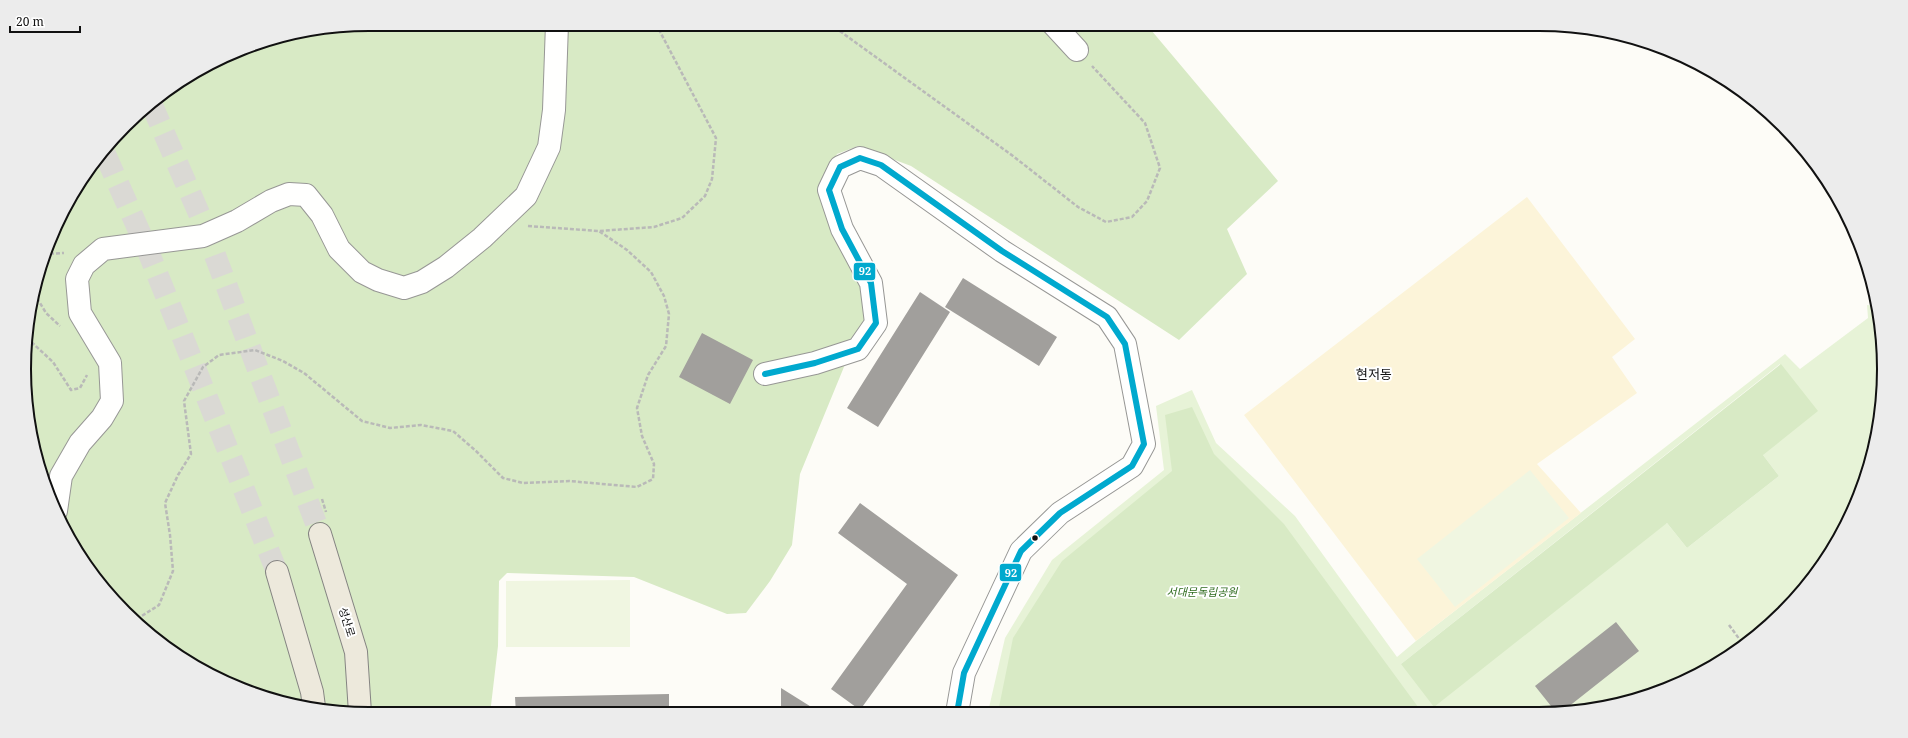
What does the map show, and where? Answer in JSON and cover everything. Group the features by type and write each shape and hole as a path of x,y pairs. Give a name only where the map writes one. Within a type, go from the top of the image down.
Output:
{"main road":[{"name":"성산로","path":"320,534 356,652 360,707"},
{"path":"277,572 312,692 313,702"}],"street":[{"path":"58,499 61,476 80,443 102,418 112,401 110,363 80,313 77,279 84,265 103,249 203,236 237,221 271,201 289,194 306,196 322,215 339,249 362,272 404,288 422,282 446,267 496,225 526,196 549,147 554,110 557,31"},
{"path":"1059,31 1077,50"},
{"path":"765,374 815,363 858,349 876,323 871,282 842,229 829,190 840,167 860,158 881,165 1002,251 1107,317 1125,344 1144,444 1132,466 1060,513 1021,551 964,673 958,707"}],"path":[{"path":"496,225 599,231 654,227 682,218 704,196 712,179 716,138 660,31"},
{"path":"840,31 1013,156 1078,207 1106,222 1132,217 1147,201 1160,168 1145,123 1077,50"},
{"path":"140,617 159,605 173,571 170,535 165,503 178,474 191,454 184,401 203,367 219,355 255,350 283,361 304,373 362,421 390,428 420,425 453,431 503,478 523,483 569,481 637,486 653,478 654,464 642,436 637,408 648,375 666,346 669,314 664,296 651,272 627,250 599,231"},
{"path":"38,300 46,313 64,329"},
{"path":"32,342 53,362 71,390 80,388 90,370"},
{"path":"1729,625 1740,640"}],"green space":[{"path":"1152,31 1278,181 1227,229 1247,274 1179,340 911,166 858,146 837,154 821,191 864,284 868,318 853,345 800,474 792,545 770,581 746,613 727,614 634,577 507,573 499,581 498,646 491,707 369,707 303,701 260,689 240,681 200,662 181,650 146,623 115,592 88,557 76,538 49,478 37,435 31,369 37,303 49,260 57,240 76,200 88,181 115,146 146,115 181,88 200,76 260,49 303,37 347,32"},
{"name":"서대문독립공원","path":"1867,305 1871,305 1877,369 1874,413 1871,435 1859,478 1851,498 1832,538 1820,557 1793,592 1778,608 1745,637 1727,650 1708,662 1668,681 1648,689 1605,701 1539,707 989,707 1005,638 1052,560 1164,470 1156,406 1192,390 1216,443 1295,516 1397,657 1785,354 1800,369 1868,318","holes":["1780,364 1763,455 1779,476 1687,548 1667,523 1401,664"]},
{"path":"1781,364 1818,411 1763,455 1779,476 1687,548 1667,523 1434,707 1401,664"},
{"path":"1192,407 1214,454 1284,524 1418,707 999,707 1013,638 1062,561 1172,471 1165,415"},
{"path":"1530,470 1569,518 1455,607 1417,559"},
{"path":"630,580 630,647 506,647 506,581"}],"sand":[{"path":"1527,197 1635,339 1612,357 1637,393 1537,464 1581,513 1416,641 1244,415"}],"building":[{"path":"963,278 1057,337 1039,366 945,307"},
{"path":"920,292 950,312 878,427 847,408"},
{"path":"702,333 753,360 730,404 679,377"},
{"path":"860,503 958,575 862,707 856,707 831,689 907,584 838,533"},
{"path":"1616,622 1639,651 1570,705 1551,706 1535,686"},
{"path":"781,688 811,707 781,707"},
{"path":"669,694 669,707 516,707 515,697"}],"tunnel":[{"path":"154,109 201,218 320,534"},
{"path":"106,157 148,251 277,572"}],"transit line":[{"name":"92","path":"765,374 815,363 858,349 876,323 871,283 842,229 829,190 840,167 860,158 881,165 1002,251 1107,317 1125,344 1144,444 1132,466 1060,513 1021,551 964,673 958,707"}],"district":[{"name":"현저동","path":"1374,374"}]}
